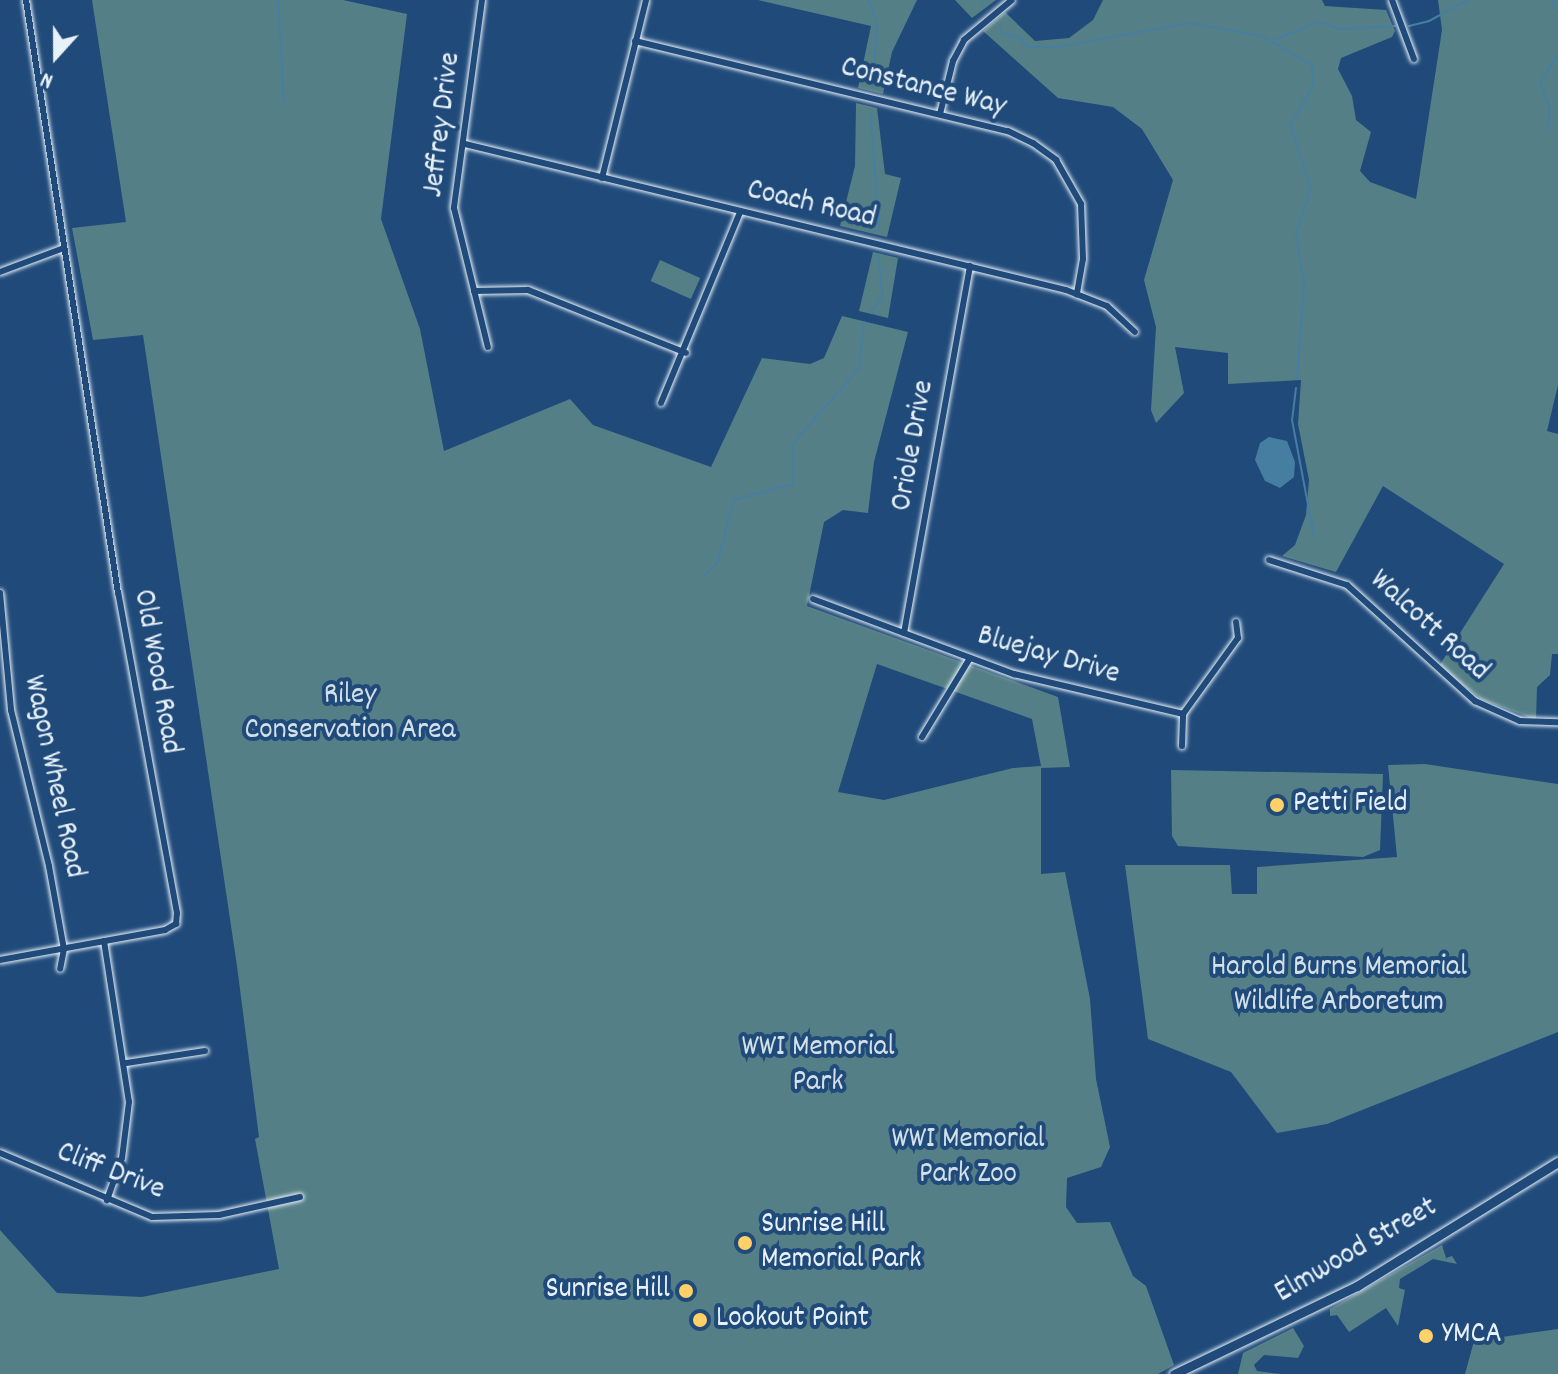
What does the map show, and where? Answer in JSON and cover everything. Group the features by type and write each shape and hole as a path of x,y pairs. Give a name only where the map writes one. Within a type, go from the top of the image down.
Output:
{"main road":[{"name":"Elmwood Street","path":"1174,1374 1357,1286 1558,1162"}],"street":[{"name":"Old Wood Road","path":"0,960 165,930 176,924 177,913 118,593 26,0"},
{"name":"Jeffrey Drive","path":"482,0 455,218 488,347"},
{"path":"602,178 646,0"},
{"path":"940,114 953,61 964,40 1012,0"},
{"path":"1392,0 1414,59"},
{"name":"Constance Way","path":"635,41 1008,131 1056,160 1081,204 1083,259 1077,294"},
{"name":"Coach Road","path":"465,144 1077,294 1107,306 1135,332"},
{"path":"661,403 686,353 740,212"},
{"path":"0,272 64,248"},
{"name":"Oriole Drive","path":"904,633 970,266"},
{"path":"474,291 528,290 686,353"},
{"name":"Walcott Road","path":"1269,560 1347,585 1475,701 1520,721 1558,722"},
{"name":"Wagon Wheel Road","path":"0,593 4,690 64,949 60,969"},
{"name":"Bluejay Drive","path":"813,599 970,658 1081,693 1183,714"},
{"path":"1182,746 1183,714 1238,638 1236,622"},
{"path":"922,737 970,658"},
{"path":"104,941 126,1063 129,1125 107,1200"},
{"path":"126,1063 205,1051"},
{"name":"Cliff Drive","path":"0,1153 152,1217 190,1219 300,1197"}],"green space":[{"path":"92,0 343,0 407,14 381,219 420,329 444,451 570,399 593,425 711,467 762,358 810,364 824,358 842,316 908,332 874,462 868,513 843,510 824,522 807,606 1058,697 1070,767 1041,768 1041,874 1065,872 1090,999 1096,1079 1110,1147 1101,1167 1067,1178 1066,1207 1077,1223 1110,1222 1133,1276 1146,1286 1174,1365 1158,1374 0,1374 0,1230 57,1293 142,1297 279,1269 255,1139 259,1137 237,966 143,335 93,340 72,228 126,222","holes":["877,664 1032,719 1041,766 1013,768 884,800 838,792"]},
{"path":"758,0 917,0 892,52 883,94 858,88 871,26"},
{"path":"955,0 996,0 972,18"},
{"path":"1103,0 1322,0 1325,6 1386,10 1395,31 1392,37 1341,58 1338,69 1352,96 1356,120 1371,132 1360,171 1370,182 1416,199 1442,30 1438,0 1558,0 1558,385 1547,431 1558,434 1558,654 1552,654 1550,675 1537,687 1536,720 1481,699 1439,666 1504,564 1383,486 1336,572 1282,556 1295,545 1306,515 1309,480 1298,424 1301,380 1228,384 1228,353 1175,347 1184,393 1156,423 1151,410 1156,327 1144,280 1173,180 1142,129 1113,107 1058,98 983,31 1005,12 1035,41 1069,38 1093,20"},
{"path":"856,103 877,108 885,174 901,178 887,237 840,226 855,166"},
{"path":"873,252 898,258 888,318 859,311"},
{"path":"660,260 700,278 691,299 651,281"},
{"name":"Harold Burns Memorial Wildlife Arboretum","path":"1425,764 1558,784 1558,1032 1327,1124 1277,1133 1231,1072 1148,1039 1125,865 1230,865 1232,894 1257,894 1257,867 1397,857 1388,765"},
{"name":"Petti Field","path":"1171,770 1383,774 1380,850 1363,857 1178,846 1172,836"},
{"path":"1442,1245 1446,1258 1452,1256 1457,1264 1433,1259 1400,1279 1399,1288 1405,1290 1398,1326 1386,1308 1349,1332 1337,1315 1330,1316 1330,1309"},
{"path":"1293,1328 1304,1346 1298,1358 1264,1355 1254,1365 1257,1371 1281,1374 1238,1374 1243,1353"},
{"path":"1558,1329 1558,1374 1465,1374 1474,1341"}],"water":[{"path":"1269,437 1287,441 1295,462 1294,477 1280,488 1265,481 1255,460 1260,443"}],"waterway":[{"path":"278,0 284,104"},
{"path":"869,0 877,24 873,88"},
{"path":"982,0 984,5"},
{"path":"1409,26 1429,21 1468,0"},
{"path":"1553,0 1558,13"},
{"path":"1274,40 1319,22 1341,29 1395,26"},
{"path":"1000,25 1003,34 1019,37 1027,47 1058,47 1189,23 1262,36 1312,65 1313,86 1290,125 1311,188 1296,235 1304,284 1297,379"},
{"path":"1547,130 1550,109 1540,83 1558,53"},
{"path":"871,114 879,231"},
{"path":"870,312 883,298 878,254"},
{"path":"703,576 717,563 734,500 793,484 793,443 859,369 864,322"},
{"path":"1296,388 1292,420 1314,536"}],"place":[{"name":"Petti Field","path":"1277,805"},
{"name":"Sunrise Hill Memorial Park","path":"745,1243"},
{"name":"Sunrise Hill","path":"686,1291"},
{"name":"Lookout Point","path":"700,1320"},
{"name":"YMCA","path":"1426,1336"}],"park label":[{"name":"Riley Conservation Area","path":"350,714"},
{"name":"WWI Memorial Park","path":"818,1066"},
{"name":"WWI Memorial Park Zoo","path":"968,1158"}]}
